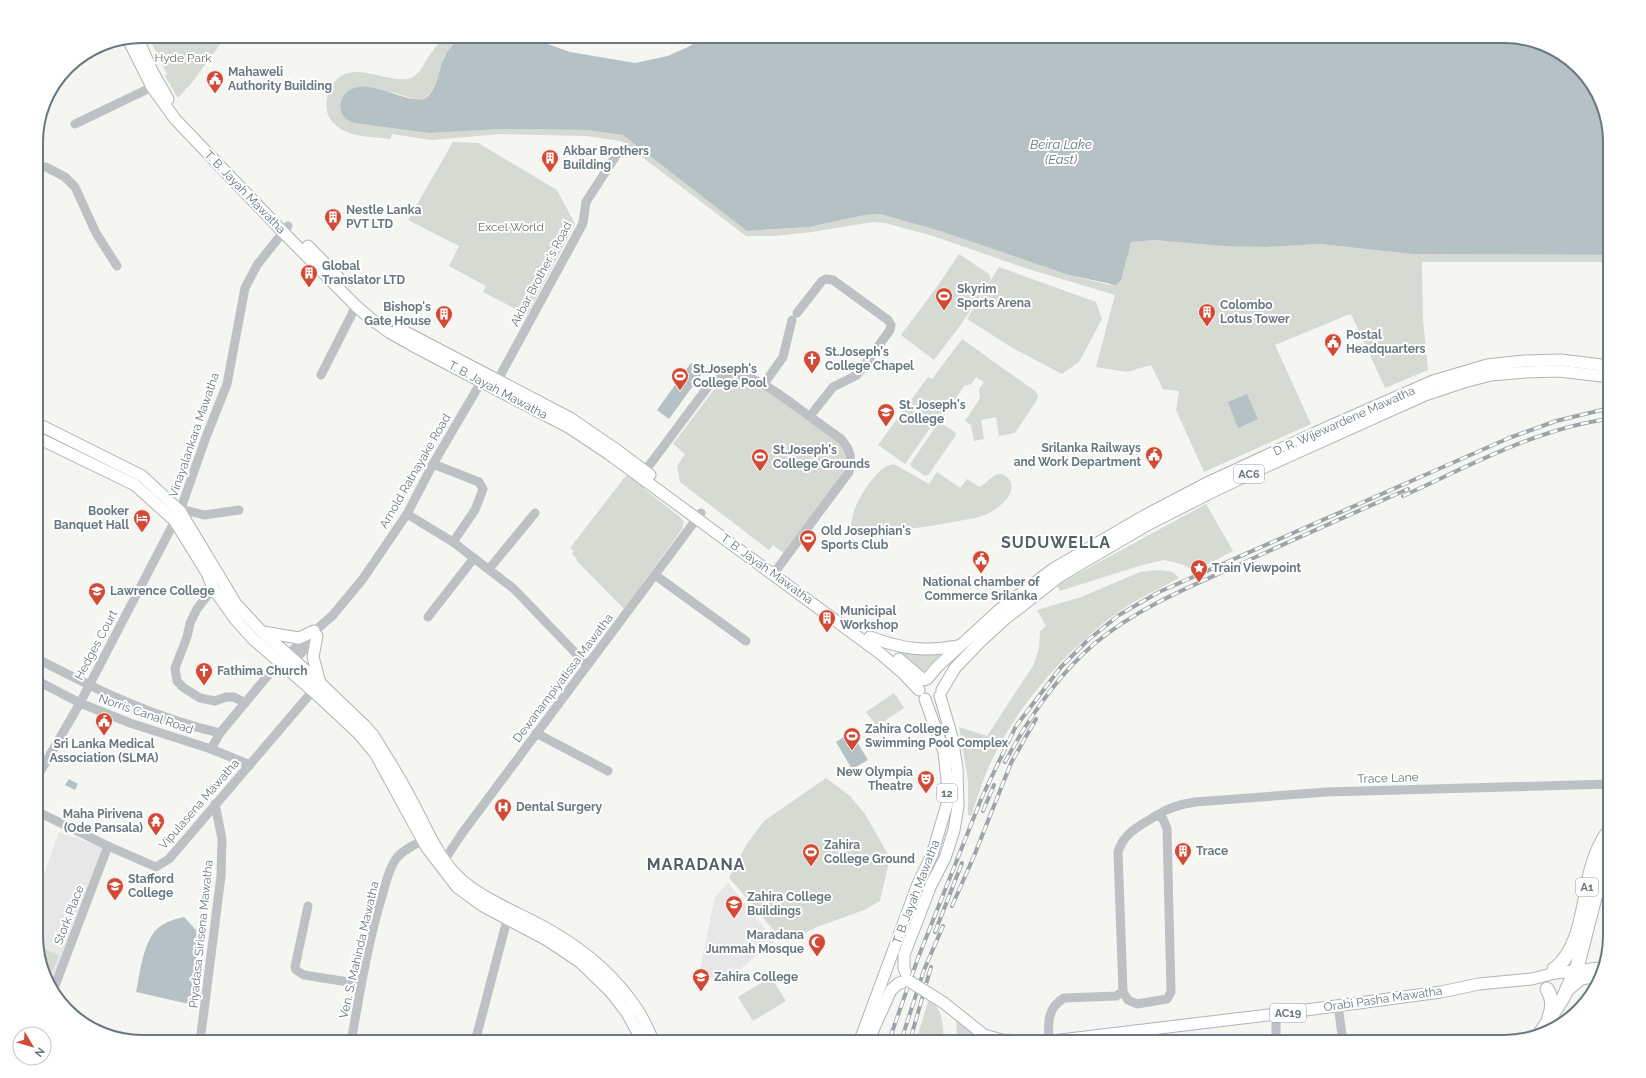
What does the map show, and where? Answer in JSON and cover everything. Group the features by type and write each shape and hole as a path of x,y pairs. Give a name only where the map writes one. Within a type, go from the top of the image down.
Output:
{"highway":[{"name":"A1","path":"1554,968 1562,962 1576,939 1592,868 1603,841"},
{"name":"A1","path":"1544,1026 1557,1008 1566,991 1580,958 1603,870"},
{"name":"A1","path":"1544,1026 1552,1007 1550,994 1547,989"}],"main road":[{"name":"T. B. Jayah Mawatha","path":"140,43 152,71 171,102 356,306 389,332 483,378 570,418 645,471 699,516 903,673 924,687"},
{"name":"T. B. Jayah Mawatha","path":"130,44 152,87 175,119 286,229 382,319 483,378"},
{"name":"D. R. Wijewardene Mawatha","path":"924,687 936,667 1031,584 1053,569 1090,552 1208,488 1326,428 1433,381 1458,372 1487,365 1524,361 1561,360 1603,365"},
{"name":"D. R. Wijewardene Mawatha","path":"1208,488 1425,395 1464,382 1491,375 1532,372 1559,371 1603,376"},
{"name":"T. B. Jayah Mawatha","path":"496,384 570,428 777,569 870,637 924,687 944,752 947,780 947,804 932,855 918,884 866,1035"},
{"path":"43,426 142,476 179,514 236,604 287,661"},
{"path":"43,440 135,485 179,514 213,588 235,619 253,639 287,661 317,687 375,753 456,887 478,903 507,920 547,940 580,962 610,990 627,1013 639,1035"},
{"name":"D. R. Wijewardene Mawatha","path":"941,693 955,668 1005,618 1090,552"},
{"path":"262,632 299,638 316,633 313,657 317,687"},
{"path":"870,637 910,649 927,650 959,646"},
{"path":"936,679 939,682 941,693 933,701 924,687 936,679"},
{"name":"T. B. Jayah Mawatha","path":"909,981 904,968 904,955 931,885 945,858 954,830 958,806 958,768 941,693"},
{"path":"940,826 954,830"},
{"path":"427,839 463,882 482,895 551,931 596,962 620,987 640,1013 651,1035"},
{"path":"1580,958 1599,966"},
{"name":"Orabi Pasha Mawatha","path":"1106,1035 1441,992 1479,984 1532,979 1598,967"},
{"name":"Orabi Pasha Mawatha","path":"1532,979 1554,968"},
{"path":"1566,991 1581,979 1594,977"},
{"path":"1532,979 1547,989"},
{"path":"867,1035 891,990 899,983 909,981"},
{"name":"Orabi Pasha Mawatha","path":"909,981 944,1004 984,1035"}],"street":[{"path":"75,124 152,87"},
{"name":"Akbar Brother's Road","path":"496,384 583,223 586,202 619,151"},
{"path":"46,167 65,177 75,187 96,233 117,266"},
{"name":"Vinayalankara Mawatha","path":"179,514 227,384 245,288 257,265 286,229"},
{"path":"764,384 783,357 794,317 822,281 826,279 833,280 890,322 891,328 857,375 833,387 810,416"},
{"path":"322,375 356,306"},
{"path":"645,471 710,384 717,378 726,375 734,375 755,380 764,384 841,439 849,449 851,462 849,472 777,569"},
{"name":"Arnold Ratnayake Road","path":"211,749 220,733 245,703 316,633 362,580 407,514 433,464 483,378"},
{"path":"433,464 479,482 483,489 475,510 453,542"},
{"path":"179,514 204,515 239,510"},
{"path":"489,569 535,513"},
{"name":"Hedges Court","path":"43,766 80,703 179,514"},
{"path":"407,514 453,542 514,589 587,665"},
{"name":"Dewanampiyatissa Mawatha","path":"444,859 536,733 699,516"},
{"path":"428,617 474,558"},
{"path":"655,575 746,641"},
{"path":"213,588 197,609 190,623 187,637 175,668 177,681 184,688 200,698 215,701 226,697 234,697 245,703"},
{"name":"Norris Canal Road","path":"43,662 120,700 184,724 220,733"},
{"name":"Norris Canal Road","path":"43,684 80,703 130,723 211,749 250,764"},
{"name":"Vipulasena Mawatha","path":"43,815 156,867 168,859 317,687"},
{"path":"536,733 608,771"},
{"name":"Trace Lane","path":"1119,994 1118,852 1121,843 1127,835 1167,809 1178,805 1195,802 1327,792 1603,784"},
{"name":"Piyadasa Sirisena Mawatha","path":"201,1035 221,876 222,839 215,804"},
{"path":"1048,1035 1051,1010 1056,1002 1064,998 1119,994 1137,1004 1164,1000 1170,995 1167,829 1164,819 1157,815"},
{"name":"Ven. S. Mahinda Mawatha","path":"352,1035 361,984 378,910 390,871 396,858 427,839"},
{"name":"Stork Place","path":"55,983 108,846"},
{"path":"308,906 295,967 296,970 304,975 361,984"},
{"path":"477,1035 507,920"},
{"path":"1338,1005 1342,1035"},
{"path":"1276,1014 1276,1035"},
{"path":"1148,1030 1149,1035"}],"shaded area":[{"path":"59,832 105,848 54,980 46,961 43,942 43,876"},
{"name":"Zahira College Buildings","path":"728,883 775,941 724,982 699,974 715,897"}],"green space":[{"name":"Hyde Park","path":"152,43 221,43 194,80 178,98 165,76 167,74"},
{"path":"456,43 450,48 444,57 435,87 425,99 420,101 395,93 358,87 428,133 501,129 586,130 624,135 747,231 809,227 865,215 880,214 940,231 1069,275 1110,285 1131,242 1155,240 1266,247 1320,244 1412,254 1603,255 1603,262 1422,262 1423,319 1428,370 1385,388 1350,314 1275,345 1311,424 1204,472 1176,410 1179,391 1163,389 1151,365 1127,372 1096,367 1115,295 1025,268 933,236 885,223 873,222 812,232 774,236 746,236 621,141 586,136 501,134 431,140 392,134 390,139 350,133 336,126 331,120 326,107 329,93 336,80 348,73 356,72 397,79 411,78 418,73 429,55 439,44"},
{"name":"Excel World","path":"453,142 478,143 557,190 575,224 527,315 483,292 486,286 449,266 459,246 408,220"},
{"name":"Skyrim Sports Arena","path":"959,254 989,274 991,279 962,323 934,360 901,335"},
{"path":"999,267 1096,302 1102,319 1079,362 1062,374 1011,347 967,319"},
{"path":"962,339 1035,391 1038,395 1037,400 1015,433 999,436 996,417 981,420 984,439 974,441 971,425 965,421 980,398 979,389 984,382 976,377 971,384 964,386 944,416 940,414 936,416 933,424 905,464 878,445 928,377 932,379"},
{"name":"St.Joseph's College Grounds","path":"735,381 757,384 777,396 841,444 845,452 845,468 841,476 785,554 773,545 769,550 680,482 677,466 685,454 673,444 713,391 721,384"},
{"path":"939,422 955,432 956,435 929,474 925,476 910,464"},
{"path":"894,464 929,484 937,472 960,488 967,479 979,487 994,476 1000,474 1008,478 1012,488 1003,503 993,511 982,516 925,527 859,534 853,530 852,523 856,506 861,496 873,478 880,471 888,465"},
{"path":"628,473 646,486 644,489 680,517 684,522 682,529 624,609 576,560 577,559 572,554 574,551 570,548"},
{"path":"1206,504 1233,551 1195,571 1181,564 1164,560 1142,565 1060,591 1057,585"},
{"path":"1158,570 1173,572 1179,578 1140,598 1118,612 1082,642 1048,677 1032,696 1005,736 987,771 971,816 968,815 968,780 959,727 987,736 1033,666 1039,648 1040,631 1046,626 1037,610 1081,597 1140,572"},
{"path":"944,651 922,673 897,652"},
{"path":"894,693 904,708 877,726 866,712"},
{"name":"Zahira College Ground","path":"826,778 850,796 865,814 890,858 880,901 864,910 817,927 786,942 778,935 729,878 746,845 764,821"},
{"path":"44,949 59,955 51,974 46,961"},
{"path":"771,977 786,1001 753,1021 738,997"},
{"path":"929,999 937,1007 941,1017 943,1035 918,1035"},
{"path":"956,1019 984,1035 957,1035"}],"water":[{"name":"Beira Lake (East)","path":"455,43 545,43 570,52 635,63 668,56 694,43 1504,43 1529,46 1548,53 1574,72 1590,93 1600,117 1603,142 1603,255 1412,254 1320,244 1266,247 1225,246 1155,240 1131,242 1121,280 1116,285 1069,275 940,231 880,214 865,215 809,227 747,231 623,135 586,130 501,129 430,133 355,123 348,120 343,115 340,104 342,99 351,89 358,87 374,88 413,99 421,100 426,98 436,84 443,61"},
{"name":"St.Joseph's College Pool","path":"691,363 703,372 669,419 657,410"},
{"path":"1247,394 1258,419 1238,428 1228,402"},
{"name":"Zahira College Swimming Pool Complex","path":"851,732 868,760 852,769 836,742"},
{"path":"69,779 78,784 75,790 65,785"},
{"path":"184,917 196,930 196,978 189,1004 136,992 144,953 154,932 168,922"}],"railway":[{"path":"891,1035 918,958 982,797 1016,726 1061,667 1088,640 1119,615 1159,592 1509,438 1556,421 1603,410"},
{"path":"1403,496 1478,461 1531,439 1557,430 1603,420"},
{"path":"1005,762 1023,730 1056,684 1080,656 1112,631 1148,608 1186,588 1408,489"},
{"path":"952,906 974,856 1011,763 1036,719"},
{"path":"983,811 994,785"},
{"path":"935,932 962,863"},
{"path":"903,1035 924,970 943,926"},
{"path":"912,1035 931,967"}],"place":[{"name":"Mahaweli Authority Building","path":"215,94"},
{"name":"Akbar Brothers Building","path":"550,173"},
{"name":"Nestle Lanka PVT LTD","path":"333,232"},
{"name":"Global Translator LTD","path":"309,288"},
{"name":"Skyrim Sports Arena","path":"944,311"},
{"name":"Colombo Lotus Tower","path":"1207,327"},
{"name":"Bishop's Gate House","path":"444,329"},
{"name":"Postal Headquarters","path":"1333,357"},
{"name":"St.Joseph's College Chapel","path":"812,374"},
{"name":"St.Joseph's College Pool","path":"680,391"},
{"name":"St. Joseph's College","path":"886,427"},
{"name":"Srilanka Railways and Work Department","path":"1154,470"},
{"name":"St.Joseph's College Grounds","path":"760,472"},
{"name":"Booker Banquet Hall","path":"142,533"},
{"name":"Old Josephian's Sports Club","path":"808,553"},
{"name":"National chamber of Commerce Srilanka","path":"981,574"},
{"name":"Train Viewpoint","path":"1199,583"},
{"name":"Lawrence College","path":"97,606"},
{"name":"Municipal Workshop","path":"827,633"},
{"name":"Fathima Church","path":"204,686"},
{"name":"Sri Lanka Medical Association (SLMA)","path":"104,736"},
{"name":"Zahira College Swimming Pool Complex","path":"852,751"},
{"name":"New Olympia Theatre","path":"926,794"},
{"name":"Dental Surgery","path":"503,822"},
{"name":"Maha Pirivena (Ode Pansala)","path":"156,836"},
{"name":"Trace","path":"1183,866"},
{"name":"Zahira College Ground","path":"811,867"},
{"name":"Stafford College","path":"115,901"},
{"name":"Zahira College Buildings","path":"734,919"},
{"name":"Maradana Jummah Mosque","path":"817,957"},
{"name":"Zahira College","path":"701,992"}],"district":[{"name":"SUDUWELLA","path":"1056,542"},
{"name":"MARADANA","path":"696,864"}]}
